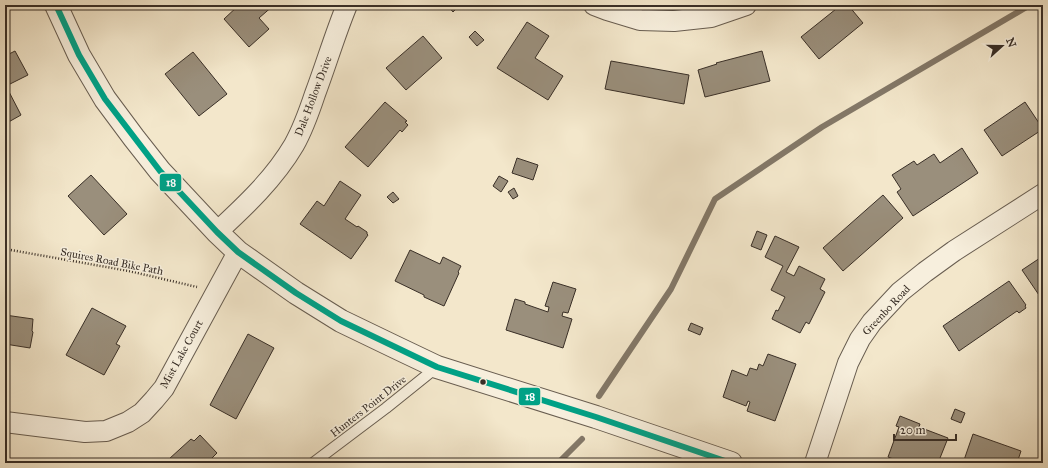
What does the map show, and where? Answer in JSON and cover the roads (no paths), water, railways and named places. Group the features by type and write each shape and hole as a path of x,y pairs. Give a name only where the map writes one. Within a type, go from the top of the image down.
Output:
{"street":[{"path":"56,5 79,55 105,99 160,171 217,232 238,252 296,293 341,321 394,348 437,367 596,417 731,463"},
{"name":"Dale Hollow Drive","path":"217,232 249,202 267,182 294,145 304,125 347,5"},
{"path":"594,5 640,20 674,21 711,17 746,5"},
{"name":"Greenbo Road","path":"815,463 848,363 860,339 872,322 900,292 925,272 954,251 1043,194"},
{"name":"Mist Lake Court","path":"5,422 85,432 106,431 128,422 142,413 164,388 238,252"}],"lane":[{"name":"Hunters Point Drive","path":"314,463 437,367"}],"waterway":[{"path":"599,396 671,289 715,199 822,127 1030,5"},
{"path":"558,463 582,439"}]}
